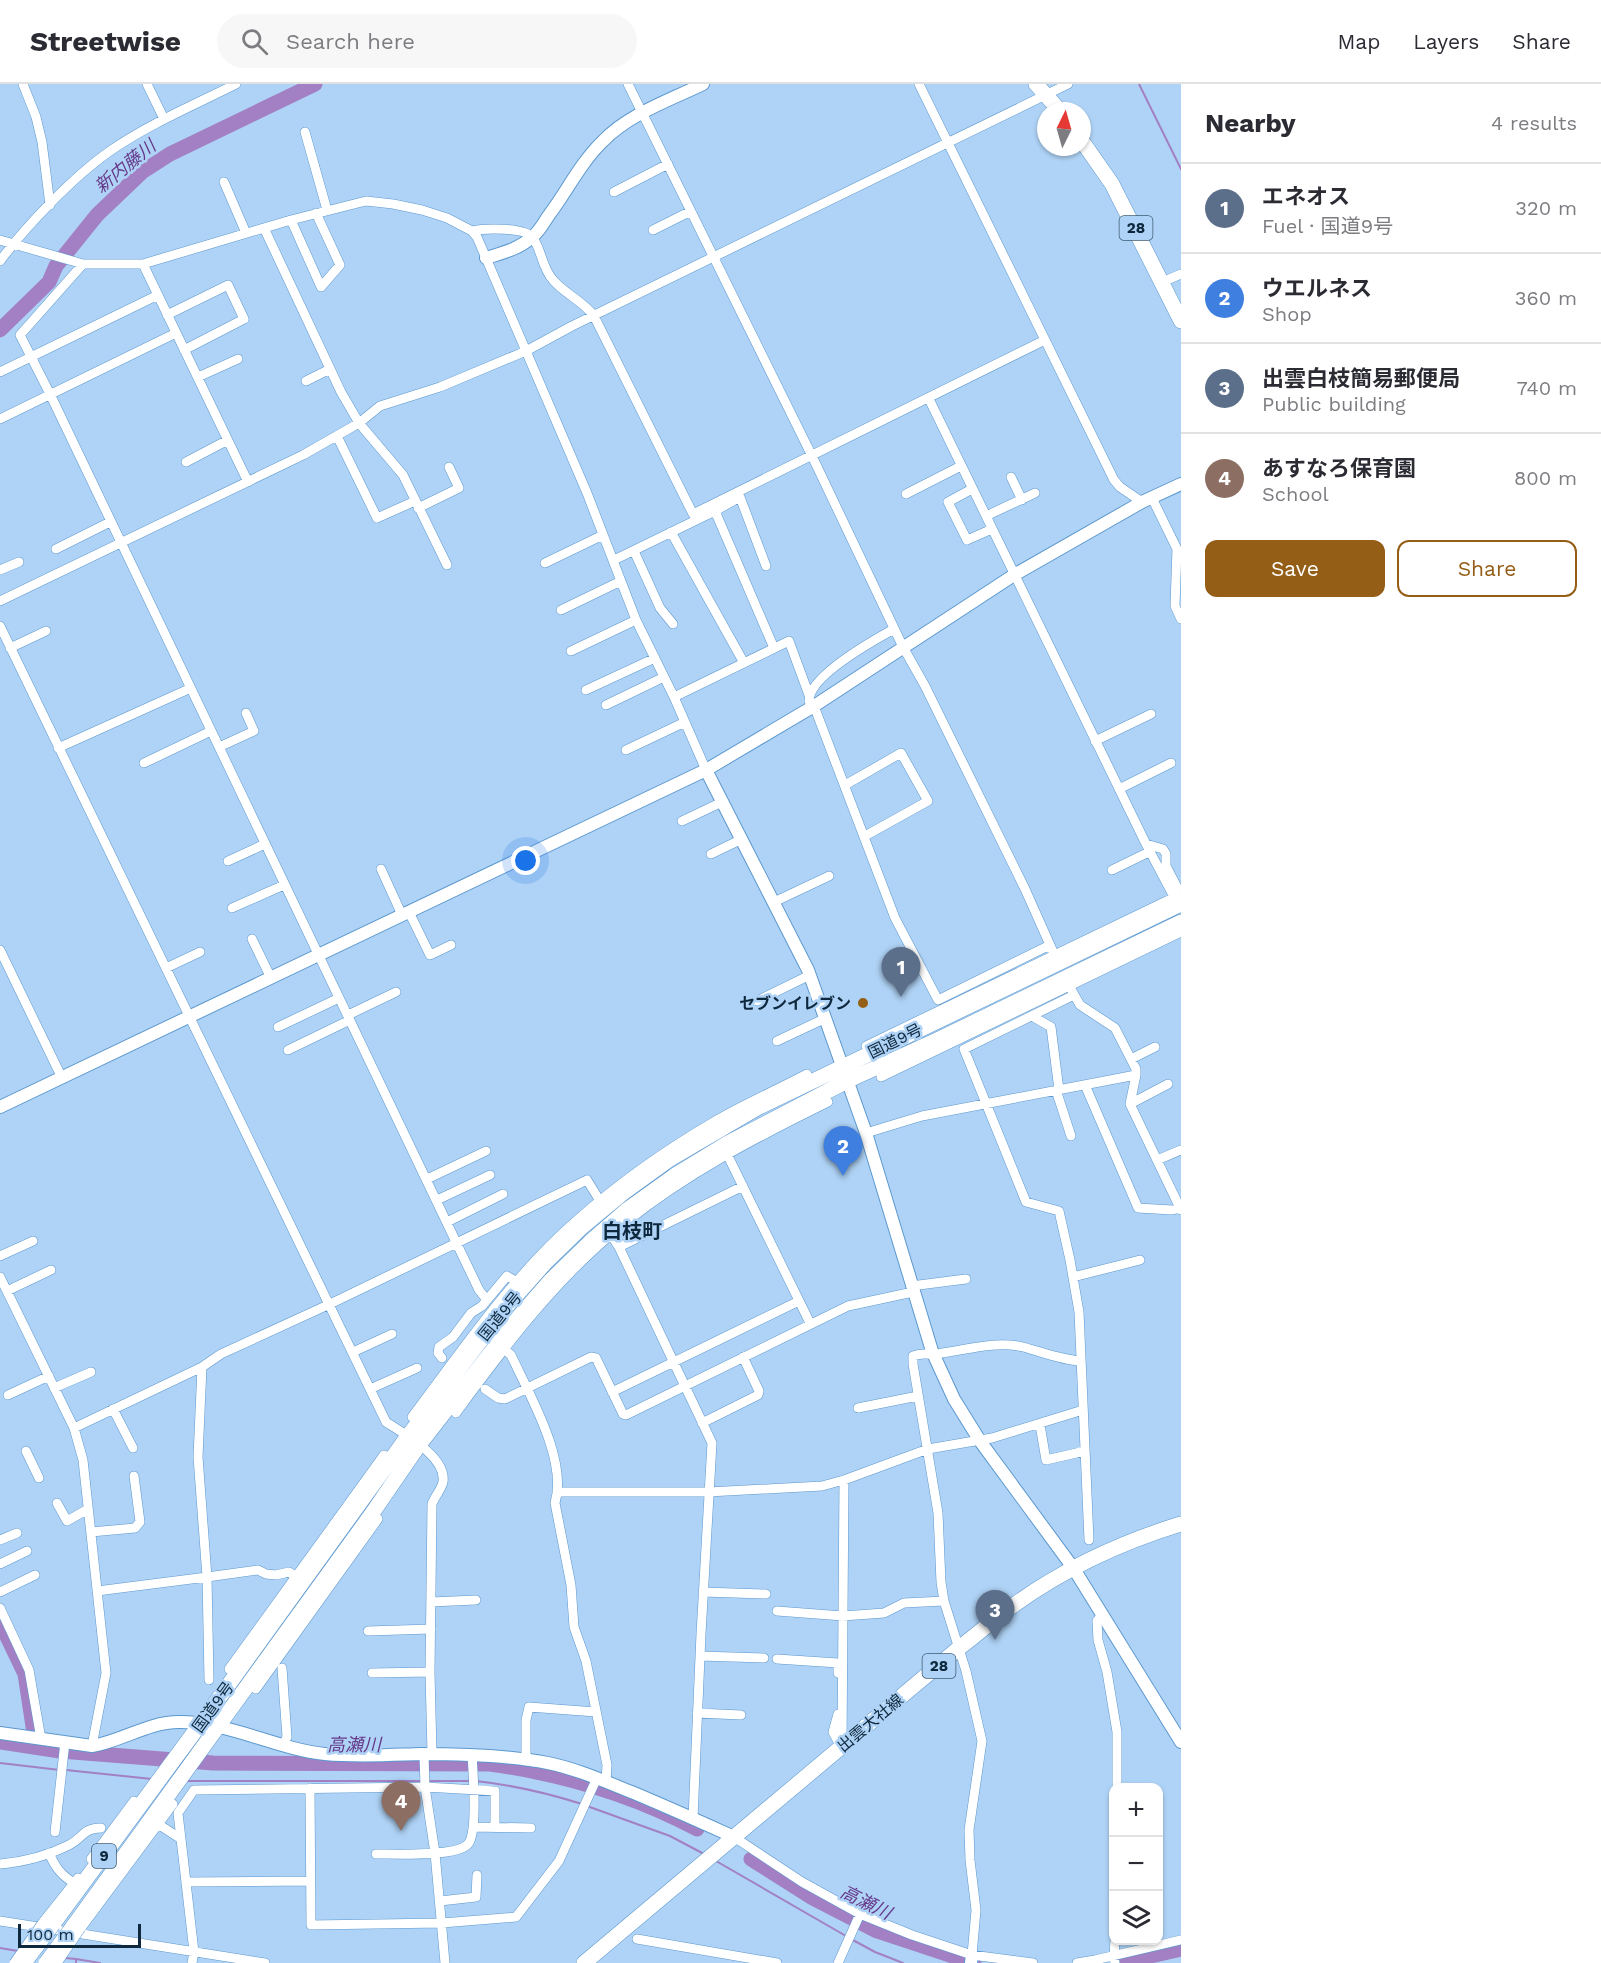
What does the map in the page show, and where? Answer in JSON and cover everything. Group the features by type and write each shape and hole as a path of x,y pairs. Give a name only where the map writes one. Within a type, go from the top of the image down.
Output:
{"main road":[{"path":"1041,89 1052,102"},
{"name":"28","path":"1091,154 1112,184 1181,321"},
{"name":"国道9号","path":"270,1641 339,1525 413,1440 481,1372 516,1320 537,1301 590,1242 628,1209 728,1143 799,1106 894,1037 1161,908 1178,896"},
{"name":"国道9号","path":"46,1963 77,1928 162,1806 196,1742 270,1641 374,1517 413,1440 428,1403 506,1307 544,1264 582,1227 623,1193 670,1159 751,1107 937,1040 1040,990 1124,954 1181,922"},
{"name":"出雲大社線","path":"584,1963 959,1648 1014,1605 1091,1559 1181,1524"},
{"name":"国道9号","path":"24,1963 48,1923 132,1808 162,1806"}],"street":[{"path":"23,84 40,134 50,205"},
{"path":"147,84 164,120"},
{"path":"0,261 12,244 70,185 110,151 164,120 236,84"},
{"path":"628,84 812,456 894,629 925,686 1011,860 1054,954"},
{"path":"486,258 512,250 533,237 587,159 604,139 643,114 704,84"},
{"path":"919,84 1114,480 1120,487 1147,500 1177,549 1175,606 1181,619"},
{"path":"0,602 303,455 359,423 380,406 440,387 526,351 572,326 948,142 1041,89 1068,84"},
{"path":"306,132 327,210"},
{"path":"614,192 668,164"},
{"path":"224,182 246,233"},
{"path":"0,240 80,263 143,264 291,220 366,201 422,210 447,218 472,231 477,237 614,560 636,620 706,770 810,975 866,1133 912,1289 934,1354 954,1400 980,1441 1074,1569 1181,1742"},
{"path":"653,230 691,211"},
{"path":"291,220 321,287 340,265 316,213"},
{"path":"264,228 340,392 359,423 402,475 447,565"},
{"path":"472,231 480,229 525,231 533,237 544,267 552,279 565,292 587,306 693,514 737,495 1045,340"},
{"path":"80,263 20,335 479,1290 487,1300"},
{"path":"143,264 248,482"},
{"path":"1162,282 1181,274"},
{"path":"167,315 228,285 244,319 184,350"},
{"path":"0,372 158,295"},
{"path":"0,419 176,333"},
{"path":"198,377 238,359"},
{"path":"306,381 330,369"},
{"path":"929,399 1148,848"},
{"path":"337,436 377,518 459,488 449,467"},
{"path":"186,462 228,440"},
{"path":"906,494 962,466"},
{"path":"1011,477 1022,500"},
{"path":"0,1107 706,770 1014,575 1147,500 1181,484"},
{"path":"972,489 948,502 967,540 992,529"},
{"path":"986,516 1035,494"},
{"path":"614,560 716,511 737,495"},
{"path":"737,495 740,497 766,567"},
{"path":"716,511 774,648"},
{"path":"56,549 110,522"},
{"path":"671,532 744,663"},
{"path":"545,562 603,535"},
{"path":"634,550 660,608 673,624"},
{"path":"0,570 18,562"},
{"path":"561,610 621,581"},
{"path":"571,651 636,620"},
{"path":"0,626 386,1422 413,1440 438,1461 443,1470 441,1488 432,1504 428,1754 425,1787 435,1853 445,1963"},
{"path":"812,701 842,659 894,629"},
{"path":"10,648 46,631"},
{"path":"674,698 789,640 895,918 938,1000 1050,945"},
{"path":"586,690 655,658"},
{"path":"606,705 664,677"},
{"path":"58,748 191,688"},
{"path":"219,747 254,731 246,713"},
{"path":"1095,741 1150,714"},
{"path":"626,750 685,722"},
{"path":"144,763 211,731"},
{"path":"845,785 901,753 928,801 865,836"},
{"path":"1119,789 1171,764"},
{"path":"682,821 722,802"},
{"path":"711,854 742,839"},
{"path":"228,861 265,844"},
{"path":"1112,870 1148,848 1163,849 1166,854 1166,866 1178,896"},
{"path":"381,869 430,955 451,945"},
{"path":"774,902 829,876"},
{"path":"232,908 284,885"},
{"path":"997,987 1054,954 1161,908"},
{"path":"1089,1540 1079,1312 1059,1211 1026,1202 964,1049 1032,1016 1124,954 1181,932"},
{"path":"252,939 271,978"},
{"path":"0,950 62,1078"},
{"path":"166,968 200,952"},
{"path":"757,1001 810,975"},
{"path":"1032,1005 1040,990"},
{"path":"881,1077 1032,1005 1072,991"},
{"path":"1072,991 1080,1005 1115,1028 1136,1069 1130,1104 1180,1209 1138,1208 1085,1085"},
{"path":"288,1050 396,992"},
{"path":"278,1028 339,998"},
{"path":"1032,1016 1051,1027 1057,1090 1071,1136"},
{"path":"777,1041 826,1018"},
{"path":"866,1046 894,1037"},
{"path":"937,1040 953,1042"},
{"path":"1131,1059 1155,1047"},
{"path":"412,1417 428,1403 488,1316 574,1222 621,1183 670,1149 719,1119 751,1107 807,1074"},
{"path":"866,1133 922,1116 1136,1075"},
{"path":"1130,1104 1168,1084"},
{"path":"456,1413 481,1372 504,1349 537,1301 611,1235 668,1191 727,1154 828,1102"},
{"path":"791,1120 799,1106"},
{"path":"1157,1160 1181,1150"},
{"path":"427,1179 486,1151"},
{"path":"727,1154 810,1323"},
{"path":"437,1200 490,1174"},
{"path":"74,1428 202,1367 221,1354 587,1180 600,1201"},
{"path":"620,1247 743,1186"},
{"path":"650,1204 657,1188"},
{"path":"447,1222 503,1194"},
{"path":"611,1235 620,1247 712,1443 693,1818"},
{"path":"0,1256 33,1240"},
{"path":"1073,1277 1140,1260"},
{"path":"7,1291 51,1270"},
{"path":"442,1358 438,1353 439,1347 453,1337 471,1313 482,1306 507,1276 517,1282"},
{"path":"0,1277 74,1428 83,1460 106,1673 92,1746"},
{"path":"484,1389 498,1398 505,1399 591,1357 596,1358 623,1414 626,1415 848,1306 912,1289 966,1279"},
{"path":"612,1392 799,1301"},
{"path":"352,1352 392,1334"},
{"path":"971,1959 976,1910 969,1830 982,1741 973,1696 940,1582 938,1513 913,1356 923,1352 934,1354 987,1346 1021,1346 1081,1361"},
{"path":"310,1788 311,1924 442,1923 516,1917 559,1861 601,1780 607,1766 585,1661 574,1627 570,1585 555,1503 558,1492 555,1466 544,1424 511,1355 504,1349"},
{"path":"702,1423 758,1395 759,1391 743,1357"},
{"path":"202,1367 198,1457 207,1577 209,1680"},
{"path":"370,1389 417,1368"},
{"path":"54,1388 91,1372"},
{"path":"9,1395 49,1376"},
{"path":"858,1408 918,1396"},
{"path":"113,1409 133,1448"},
{"path":"558,1492 708,1492 822,1486 928,1449 980,1441 1040,1425 1083,1410"},
{"path":"1040,1425 1046,1460 1085,1451"},
{"path":"26,1451 39,1478"},
{"path":"229,1669 296,1577 339,1525 384,1455"},
{"path":"91,1532 135,1528 140,1522 134,1476"},
{"path":"842,1748 844,1480"},
{"path":"57,1503 67,1521 88,1509"},
{"path":"256,1689 369,1531 374,1517"},
{"path":"0,1540 17,1533"},
{"path":"0,1564 27,1551"},
{"path":"97,1591 258,1570 276,1575 289,1572 296,1577"},
{"path":"0,1592 35,1575"},
{"path":"703,1592 766,1594"},
{"path":"431,1602 476,1600"},
{"path":"777,1611 843,1616 884,1613 904,1603 944,1601"},
{"path":"0,1608 29,1670 41,1739"},
{"path":"1102,1615 1098,1621 1098,1640 1107,1672 1117,1732 1117,1783"},
{"path":"265,1620 270,1641 294,1636"},
{"path":"368,1631 430,1629"},
{"path":"700,1656 764,1658"},
{"path":"777,1659 838,1663 838,1720 833,1732 842,1748"},
{"path":"282,1668 287,1737 283,1745"},
{"path":"372,1673 430,1672"},
{"path":"526,1760 526,1720 529,1707 596,1712"},
{"path":"697,1713 741,1715"},
{"path":"0,1733 92,1746 155,1724 179,1722 209,1725 325,1754 472,1755 550,1764 601,1780 734,1837 802,1882 860,1914 971,1959 1033,1963"},
{"path":"55,1832 65,1742"},
{"path":"376,1854 461,1850 470,1842 473,1827 472,1755"},
{"path":"192,1963 194,1952 178,1814 194,1790 425,1787 495,1791 495,1827"},
{"path":"162,1806 181,1839"},
{"path":"14,1963 48,1923 74,1883 132,1808"},
{"path":"473,1827 531,1828"},
{"path":"0,1864 50,1853 72,1844 90,1828 101,1828"},
{"path":"50,1853 54,1866 62,1876 74,1883"},
{"path":"440,1901 476,1897 477,1875"},
{"path":"186,1882 310,1881"},
{"path":"838,1963 860,1914"},
{"path":"0,1921 265,1963"},
{"path":"57,1963 77,1928"},
{"path":"637,1939 777,1963"},
{"path":"1077,1963 1114,1959 1181,1940"}],"waterway":[{"name":"新内藤川","path":"0,330 49,282 56,266 97,215 142,172 170,154 315,84"},
{"path":"1139,84 1181,169"},
{"path":"0,1622 25,1674 36,1746"},
{"name":"高瀬川","path":"0,1742 60,1751 213,1763 490,1764 570,1780 622,1796 697,1829"},
{"path":"0,1763 60,1770"},
{"path":"66,1770 152,1779"},
{"path":"185,1781 422,1781"},
{"path":"428,1781 470,1781"},
{"path":"476,1781 529,1790 582,1804"},
{"path":"587,1806 670,1836 704,1854"},
{"name":"高瀬川","path":"751,1859 811,1897 877,1931 974,1963"},
{"path":"716,1861 846,1936"},
{"path":"851,1939 903,1963"},
{"path":"0,1948 18,1951"},
{"name":"高瀬川","path":"1120,1963 1181,1949"},
{"path":"65,1958 76,1959 76,1963"},
{"path":"76,1959 100,1963"}],"place":[{"name":"エネオス","path":"901,997"},
{"name":"セブンイレブン","path":"863,1003"},
{"name":"ウエルネス","path":"843,1176"},
{"name":"出雲白枝簡易郵便局","path":"995,1640"},
{"name":"あすなろ保育園","path":"401,1831"}],"district":[{"name":"白枝町","path":"632,1231"}]}
